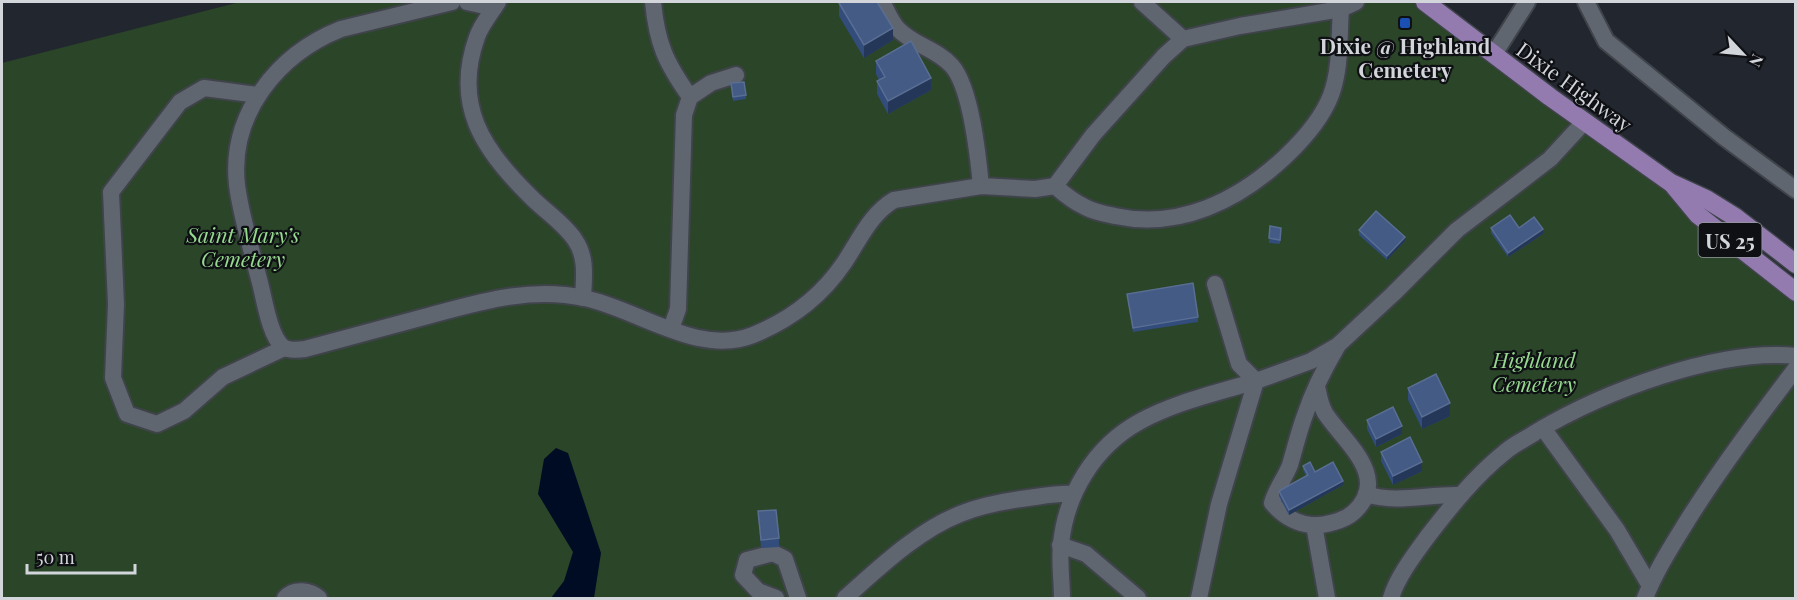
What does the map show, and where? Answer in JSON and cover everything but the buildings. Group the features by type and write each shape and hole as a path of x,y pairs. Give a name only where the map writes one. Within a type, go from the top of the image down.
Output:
{"main road":[{"name":"Dixie Highway","path":"1425,2 1671,183 1706,199 1735,217 1796,264"},
{"name":"Dixie Highway","path":"1671,183 1698,215 1796,292"}],"lane":[{"path":"284,348 274,337 237,185 241,138 258,95 271,76 291,57 326,36 341,29 452,2"},
{"path":"467,2 496,5 478,35 470,61 468,81 472,118 494,157 528,195 575,239 584,263 584,298"},
{"path":"653,2 660,43 670,68 690,97"},
{"path":"882,2 897,28 943,58 952,66 961,80 978,152 981,186"},
{"path":"1142,2 1183,39"},
{"path":"1494,54 1527,2"},
{"path":"1586,2 1606,41 1724,137 1796,190"},
{"path":"258,95 204,88 180,102 111,192 116,304 113,378 128,414 157,424 184,411 223,377 284,348 305,349 490,300 523,294 551,294 584,298 711,341 744,338 785,321 827,286 874,216 883,206 894,200 981,186 1035,189 1055,186 1093,135 1164,56 1183,39 1348,5 1337,73 1332,94 1325,109 1299,144 1274,168 1243,191 1216,206 1159,220 1126,219 1095,212 1077,203 1055,186"},
{"path":"671,329 678,309 684,115 690,97 711,82 736,75"},
{"path":"1062,598 1060,545 1068,509 1078,484 1113,442 1139,422 1168,409 1311,361 1337,346 1394,294 1457,230 1550,159 1585,121"},
{"path":"1215,284 1239,364 1256,381"},
{"path":"1317,386 1320,403 1360,458 1366,468 1368,480 1366,494 1356,510 1348,517 1314,525 1302,524 1282,515 1272,502 1275,491 1284,479 1290,464 1305,413 1317,386 1337,346"},
{"path":"1377,598 1392,594 1422,544 1459,495 1507,450 1544,428 1579,408 1631,386 1684,370 1774,354 1796,356"},
{"path":"1648,592 1663,560 1700,502 1746,434 1796,368"},
{"path":"1199,598 1219,504 1256,381"},
{"path":"1544,428 1617,530 1648,592"},
{"path":"845,598 924,534 961,513 1016,500 1073,494"},
{"path":"1366,494 1400,500 1459,495"},
{"path":"1314,525 1327,598"},
{"path":"1060,545 1086,554 1138,598"},
{"path":"776,598 758,591 743,575 747,560 773,553 785,559 798,598"},
{"path":"285,598 289,594 303,591 320,598"}],"green space":[{"path":"240,2 1425,2 1550,97 1795,292 1795,598 2,598 2,63"}],"water":[{"path":"556,448 568,453 601,553 594,598 551,598 564,581 573,552 538,494 544,459"}],"place":[{"name":"Dixie @ Highland Cemetery","path":"1405,23"}],"park label":[{"name":"Saint Mary’s Cemetery","path":"243,246"},
{"name":"Highland Cemetery","path":"1534,371"}]}
